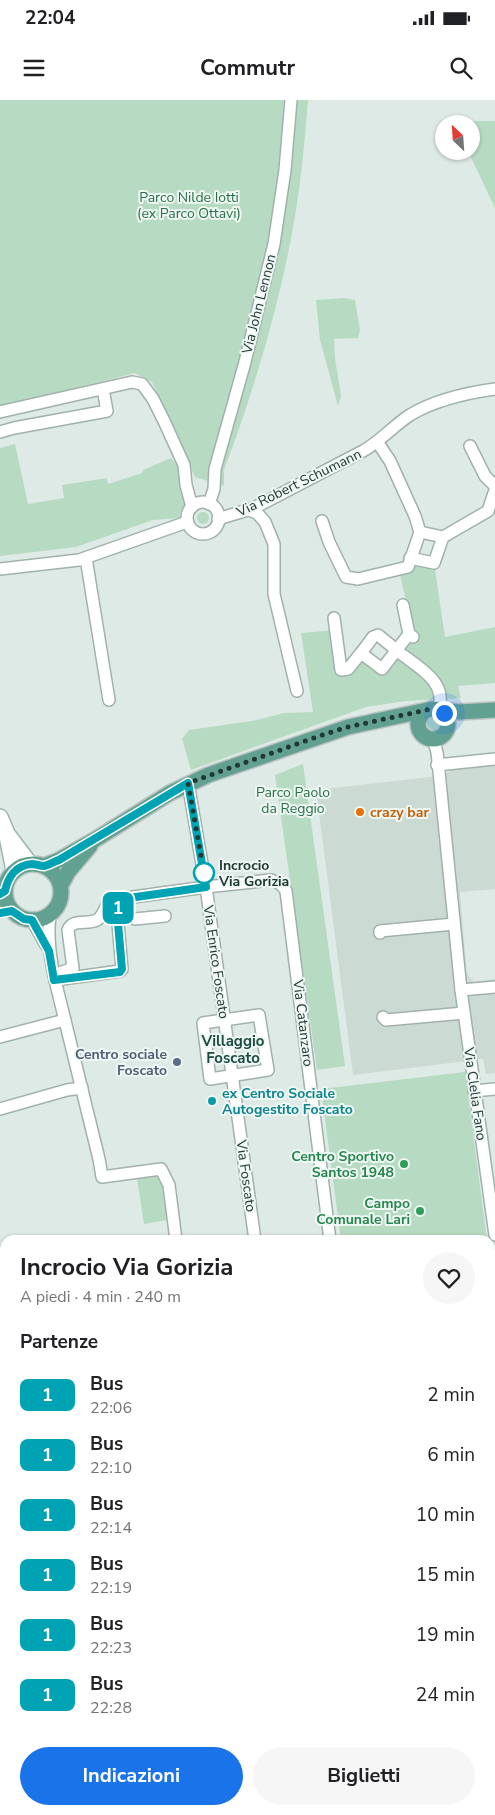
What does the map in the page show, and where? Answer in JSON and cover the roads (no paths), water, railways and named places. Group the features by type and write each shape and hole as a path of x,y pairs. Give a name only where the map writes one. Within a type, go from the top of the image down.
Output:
{"main road":[{"path":"96,839 68,872 61,885 61,898 58,906 50,915 32,920 6,912 6,902 2,893 14,871 21,866 37,865 59,860 188,783 325,734 383,719 435,710 459,712 489,711"},
{"path":"435,710 447,717 449,725 433,736 419,729 419,720 423,713 435,710"},
{"path":"433,736 489,711"},
{"path":"383,719 396,719 405,722 433,736"},
{"path":"37,865 54,873 61,885"}],"street":[{"name":"Via John Lennon","path":"209,504 214,489 215,469 246,362 274,244 285,170 291,100"},
{"path":"0,412 132,382 142,384 153,399 184,466 192,507"},
{"path":"0,432 107,411 112,407 103,389"},
{"name":"Via Robert Schumann","path":"218,519 249,510 378,443 409,416 431,405 456,396 495,389"},
{"name":"Via Robert Schumann","path":"378,443 390,461 416,516 420,532"},
{"path":"322,521 329,542 346,577 358,579 408,567 420,532 443,537 491,512 495,488 485,476 470,446"},
{"path":"200,503 209,504 217,512 218,519 214,529 204,534 194,531 188,522 188,514 192,507 200,503"},
{"path":"249,510 257,513 264,522 274,544 274,594 297,691"},
{"path":"0,569 86,558 148,542 188,522"},
{"path":"410,558 434,563 443,537"},
{"path":"86,558 109,700"},
{"path":"361,653 382,669 411,635 403,605"},
{"path":"334,618 341,670 348,669 373,636 378,635 436,682 441,696 440,704 435,710"},
{"name":"Via Clelia Fano","path":"433,736 437,752 461,990 474,1091 493,1204 495,1235"},
{"path":"437,765 495,759"},
{"name":"Via Enrico Foscato","path":"188,783 206,887 238,1112"},
{"path":"3,824 37,865"},
{"path":"3,824 14,871"},
{"name":"Via Catanzaro","path":"122,899 271,880 283,886 286,891 329,1235"},
{"path":"135,919 160,916 151,895"},
{"path":"74,973 68,930 70,926 73,923 97,920 102,916 108,902 122,899"},
{"path":"54,978 74,973 120,972 122,969 117,912 122,899"},
{"path":"50,915 48,930 49,951 54,978 102,1177 161,1169 169,1185 175,1235"},
{"path":"32,920 49,951"},
{"path":"380,933 380,931 454,924"},
{"path":"461,990 495,987"},
{"path":"383,1017 386,1020 464,1013"},
{"path":"259,1015 268,1070 210,1079 203,1023 224,1020 259,1015"},
{"path":"0,1037 64,1020"},
{"path":"0,1109 66,1090 82,1088"},
{"path":"474,1091 495,1089"},
{"name":"Via Foscato","path":"238,1112 254,1235"}],"place":[{"name":"crazy bar","path":"360,812"},
{"name":"Incrocio Via Gorizia","path":"204,873"},
{"name":"Centro sociale Foscato","path":"177,1062"},
{"name":"ex Centro Sociale Autogestito Foscato","path":"212,1101"},
{"name":"Centro Sportivo Santos 1948","path":"404,1164"},
{"name":"Campo Comunale Lari","path":"420,1211"}],"district":[{"name":"Villaggio Foscato","path":"233,1050"}],"park label":[{"name":"Parco Nilde Iotti (ex Parco Ottavi)","path":"189,205"},
{"name":"Parco Paolo da Reggio","path":"293,800"}]}
